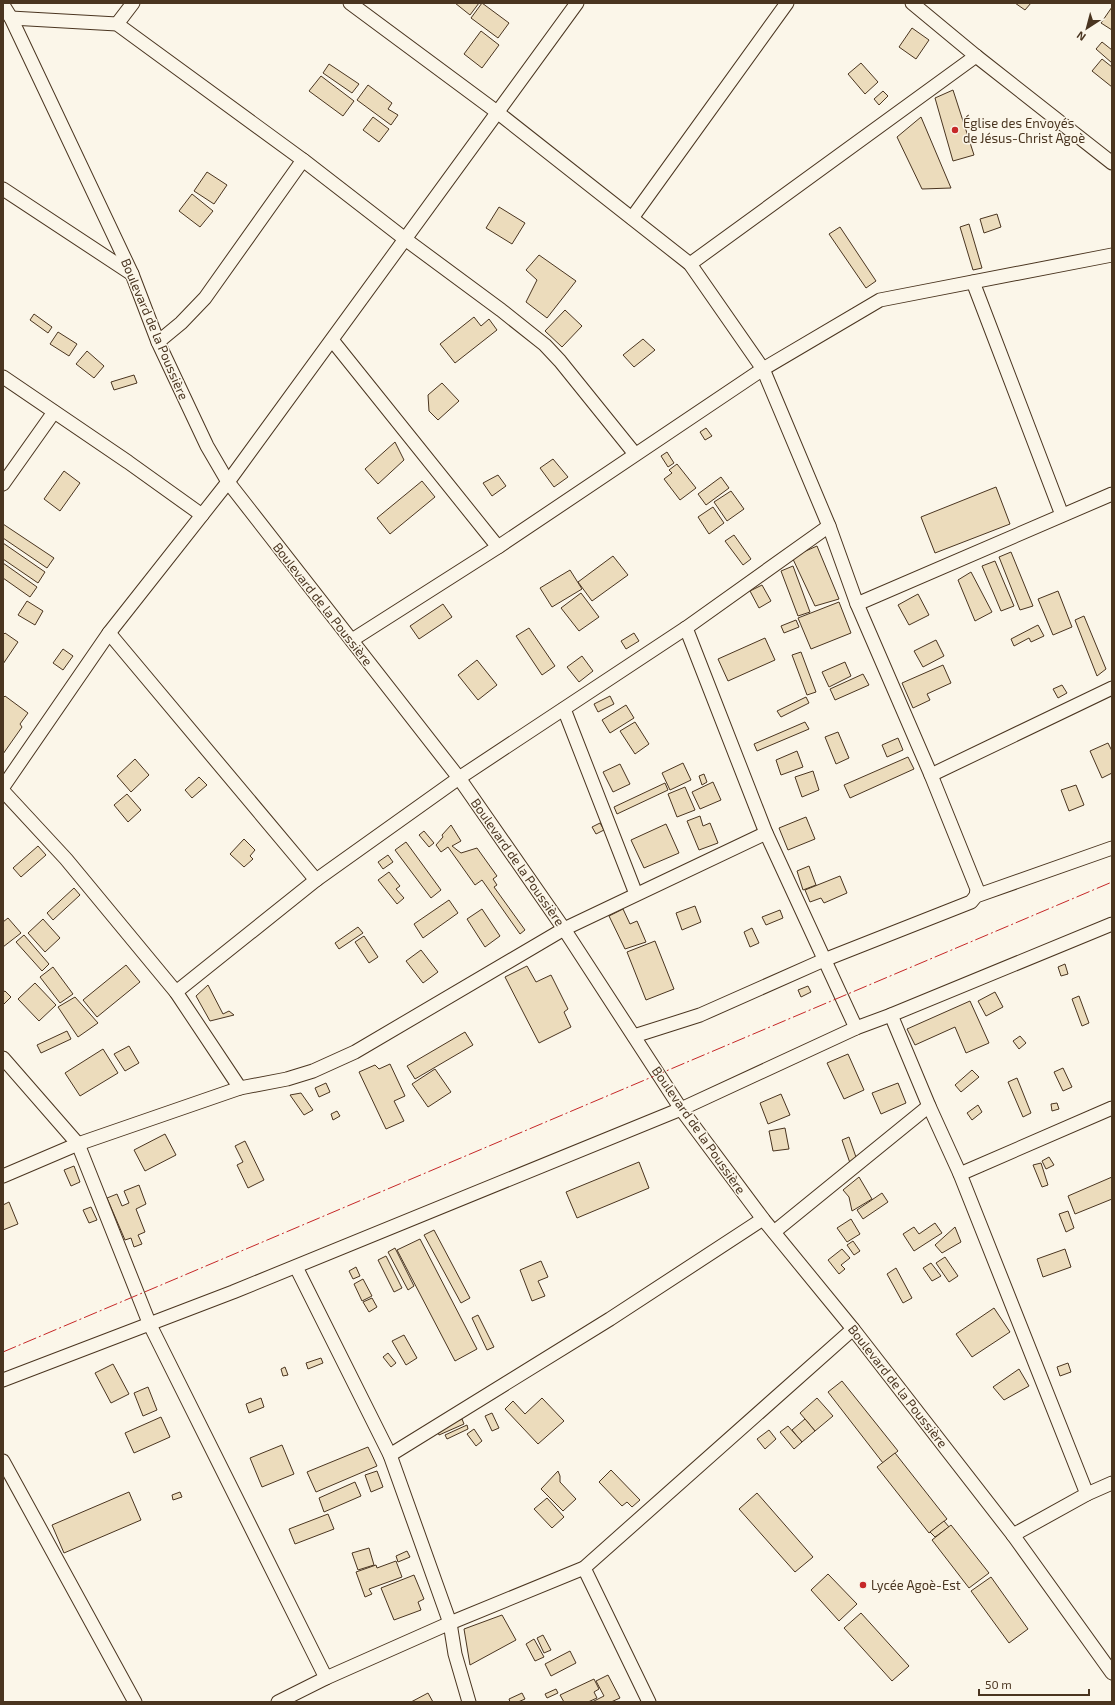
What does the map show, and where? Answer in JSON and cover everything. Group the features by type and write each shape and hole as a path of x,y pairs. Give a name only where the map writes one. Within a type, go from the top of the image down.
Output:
{"street":[{"path":"117,24 133,3"},
{"path":"350,3 497,112 690,264 763,369 830,526 857,604 931,775 977,889 976,896"},
{"path":"3,787 109,633 228,482 577,3"},
{"path":"632,218 787,3"},
{"path":"912,3 976,56 1112,163"},
{"name":"Boulevard de la Poussière","path":"3,5 11,18 132,274 158,342 207,446 228,482 459,778 564,929 681,1109 763,1219 853,1328 1013,1535 1112,1673"},
{"path":"11,18 117,24 303,160 545,345 560,361 635,454"},
{"path":"690,264 976,56"},
{"path":"158,342 181,323 205,298 303,160"},
{"path":"3,189 132,274"},
{"path":"352,640 498,547 763,369 880,300 1112,255"},
{"path":"973,282 1062,515"},
{"path":"332,340 498,547"},
{"path":"3,377 128,462 202,515"},
{"path":"3,484 54,412"},
{"path":"857,604 1112,494"},
{"path":"176,992 316,880 459,778 686,628 830,526"},
{"path":"686,628 766,833 856,1028"},
{"path":"109,633 316,880"},
{"path":"931,775 1112,688"},
{"path":"564,709 636,894"},
{"path":"3,792 66,859 176,992 240,1088"},
{"path":"3,1176 78,1144 240,1088 287,1079 313,1071 355,1052 564,929 766,833"},
{"path":"634,1036 700,1015 824,960 971,902 976,896 1112,848"},
{"path":"3,1380 150,1326 681,1109 856,1028 1112,924"},
{"path":"891,1015 928,1106 960,1174 1087,1494"},
{"path":"3,1058 78,1144 150,1326 326,1678"},
{"path":"774,1232 928,1106"},
{"path":"960,1174 1112,1108"},
{"path":"390,1455 610,1319 763,1219"},
{"path":"296,1267 390,1455 450,1623 455,1654 469,1702"},
{"path":"281,1701 326,1678 450,1623 584,1568 853,1328"},
{"path":"3,1461 135,1702"},
{"path":"1013,1535 1087,1494 1112,1484"},
{"path":"584,1568 649,1702"}],"building":[{"path":"455,3 479,3 470,15"},
{"path":"482,3 509,23 498,38 471,18"},
{"path":"1015,3 1031,3 1025,10"},
{"path":"1112,7 1112,30 1101,23"},
{"path":"912,28 929,40 916,59 899,47"},
{"path":"481,31 499,45 482,68 464,54"},
{"path":"1102,42 1112,50 1112,63 1096,49"},
{"path":"1102,59 1112,67 1112,87 1092,71"},
{"path":"861,63 878,82 865,94 848,74"},
{"path":"329,64 359,84 352,93 323,73"},
{"path":"321,76 354,101 343,116 309,91"},
{"path":"368,85 392,103 388,109 398,115 391,125 357,100"},
{"path":"953,90 974,155 953,161 935,98"},
{"path":"883,91 888,96 879,105 874,99"},
{"path":"373,117 389,129 379,142 363,130"},
{"path":"921,117 951,188 922,189 897,137"},
{"path":"207,172 227,185 214,204 194,191"},
{"path":"192,194 213,211 200,227 179,211"},
{"path":"499,207 525,223 512,244 486,228"},
{"path":"997,214 1001,227 984,233 980,219"},
{"path":"969,224 982,268 973,270 960,227"},
{"path":"840,227 876,281 866,288 829,234"},
{"path":"539,255 576,281 547,318 526,302 537,280 526,270"},
{"path":"565,310 582,326 562,347 545,331"},
{"path":"34,314 52,327 48,333 30,320"},
{"path":"474,317 481,326 489,319 497,330 455,363 440,344"},
{"path":"58,332 77,344 69,356 50,344"},
{"path":"643,339 655,350 634,367 623,355"},
{"path":"87,351 104,366 94,378 76,364"},
{"path":"134,375 137,383 114,390 111,382"},
{"path":"442,383 459,401 438,420 429,411 428,395"},
{"path":"706,428 712,436 705,440 700,432"},
{"path":"395,442 404,460 378,484 365,469"},
{"path":"667,452 674,463 668,467 661,456"},
{"path":"553,459 568,477 554,487 540,468"},
{"path":"677,464 696,488 680,500 664,479 672,473 669,470"},
{"path":"64,471 80,483 60,511 44,499"},
{"path":"498,475 506,486 492,496 483,483"},
{"path":"721,477 729,488 706,505 698,494"},
{"path":"422,481 435,497 390,534 377,518"},
{"path":"996,487 1010,524 935,553 921,517"},
{"path":"731,491 744,509 727,521 714,502"},
{"path":"713,507 724,523 709,534 698,517"},
{"path":"3,524 54,558 47,568 3,538"},
{"path":"734,535 751,559 743,565 725,541"},
{"path":"3,543 45,572 38,583 3,559"},
{"path":"817,546 839,599 815,606 792,557"},
{"path":"1011,552 1033,606 1020,610 999,557"},
{"path":"613,556 628,575 592,601 578,582"},
{"path":"995,561 1014,606 1001,611 982,566"},
{"path":"3,563 37,587 30,597 3,578"},
{"path":"793,566 810,612 798,616 781,571"},
{"path":"570,570 582,589 552,607 540,588"},
{"path":"971,572 992,612 975,621 958,580"},
{"path":"762,585 771,601 759,608 750,591"},
{"path":"1058,591 1072,627 1053,635 1038,599"},
{"path":"581,593 599,617 579,631 561,608"},
{"path":"918,594 929,615 909,625 898,605"},
{"path":"27,601 43,611 35,625 18,615"},
{"path":"839,602 851,633 811,649 798,618"},
{"path":"443,604 452,617 419,639 410,626"},
{"path":"1084,616 1106,669 1097,676 1075,620"},
{"path":"796,620 799,627 784,633 781,626"},
{"path":"1038,625 1044,636 1031,642 1029,638 1014,646 1011,639"},
{"path":"529,628 555,666 542,675 516,636"},
{"path":"5,633 18,642 3,664 3,635"},
{"path":"634,633 639,641 626,649 621,641"},
{"path":"765,638 775,660 728,681 718,659"},
{"path":"936,640 944,656 923,667 914,651"},
{"path":"63,649 73,656 63,670 53,663"},
{"path":"801,652 816,692 807,695 792,655"},
{"path":"582,656 593,671 579,682 567,667"},
{"path":"477,660 497,685 478,700 458,675"},
{"path":"845,662 851,676 829,687 822,672"},
{"path":"943,665 951,683 927,694 930,700 913,708 902,683"},
{"path":"863,674 869,685 835,700 830,689"},
{"path":"1062,685 1067,693 1058,698 1053,689"},
{"path":"5,696 28,713 20,724 22,727 3,754 3,698"},
{"path":"610,696 614,704 598,712 594,704"},
{"path":"806,697 809,703 781,717 777,711"},
{"path":"626,705 634,718 610,733 602,720"},
{"path":"635,722 649,744 635,754 620,731"},
{"path":"805,722 809,729 757,751 754,744"},
{"path":"838,732 849,758 836,764 825,737"},
{"path":"898,738 903,750 887,757 882,745"},
{"path":"1108,743 1112,751 1112,773 1102,778 1090,751"},
{"path":"797,751 803,767 781,775 776,760"},
{"path":"908,757 914,769 850,798 844,785"},
{"path":"135,759 149,775 131,792 117,776"},
{"path":"683,763 691,780 670,790 662,773"},
{"path":"620,764 630,784 613,792 603,772"},
{"path":"813,771 819,790 802,797 795,777"},
{"path":"704,774 707,782 702,785 699,776"},
{"path":"199,777 207,785 192,798 185,790"},
{"path":"713,782 721,800 700,809 692,792"},
{"path":"665,783 668,790 617,814 614,807"},
{"path":"1076,785 1084,805 1069,811 1061,790"},
{"path":"685,787 695,810 677,817 668,794"},
{"path":"127,794 141,810 128,822 114,805"},
{"path":"700,816 703,826 710,823 718,843 699,850 687,821"},
{"path":"806,817 815,839 788,850 779,828"},
{"path":"600,823 604,830 596,834 592,827"},
{"path":"666,824 679,853 644,868 631,840"},
{"path":"451,825 461,841 452,846 461,853 477,848 497,876 493,879 497,885 494,887 525,930 520,934 482,880 475,885 448,847 441,852 436,845"},
{"path":"424,831 434,843 429,847 419,835"},
{"path":"244,839 255,850 250,856 253,859 244,867 230,854"},
{"path":"406,842 441,890 431,898 395,850"},
{"path":"38,846 46,855 21,877 13,868"},
{"path":"388,855 393,862 383,869 378,862"},
{"path":"809,866 816,885 803,890 797,871"},
{"path":"389,872 400,886 396,889 404,898 397,904 378,880"},
{"path":"840,876 847,893 824,903 821,898 810,902 805,890"},
{"path":"74,888 80,895 53,920 47,913"},
{"path":"449,900 458,913 423,938 414,924"},
{"path":"695,906 701,922 682,930 676,913"},
{"path":"482,909 500,936 485,947 467,919"},
{"path":"623,909 630,924 637,921 646,942 625,949 609,916"},
{"path":"780,910 783,918 766,925 762,917"},
{"path":"8,918 21,933 3,947 3,922"},
{"path":"43,919 60,938 45,952 28,933"},
{"path":"358,927 363,933 339,949 335,943"},
{"path":"752,928 759,943 750,947 744,932"},
{"path":"24,935 49,964 42,971 16,942"},
{"path":"364,936 378,957 369,963 355,942"},
{"path":"655,941 674,989 646,1000 627,952"},
{"path":"421,950 438,972 423,983 406,961"},
{"path":"1065,964 1068,974 1061,976 1058,967"},
{"path":"126,965 140,982 97,1017 83,1000"},
{"path":"527,966 536,982 551,975 568,1009 564,1012 571,1027 539,1043 505,977"},
{"path":"53,967 73,994 60,1003 40,977"},
{"path":"35,983 56,1005 39,1021 18,999"},
{"path":"208,985 223,1014 229,1011 234,1015 210,1021 196,996"},
{"path":"808,986 811,992 801,997 798,990"},
{"path":"5,991 11,997 3,1005 3,992"},
{"path":"995,992 1003,1007 986,1016 978,1001"},
{"path":"1079,996 1089,1023 1082,1026 1072,999"},
{"path":"75,997 98,1023 78,1037 58,1007"},
{"path":"970,1001 989,1043 966,1053 955,1027 915,1045 907,1029"},
{"path":"67,1031 71,1039 41,1053 37,1045"},
{"path":"465,1032 473,1045 415,1079 407,1066"},
{"path":"1020,1036 1026,1043 1019,1049 1013,1041"},
{"path":"129,1046 139,1063 125,1071 114,1054"},
{"path":"103,1049 118,1073 80,1096 65,1073"},
{"path":"848,1054 864,1090 844,1099 827,1063"},
{"path":"390,1064 405,1096 394,1101 404,1121 386,1129 359,1072 375,1065 379,1069"},
{"path":"1063,1068 1072,1087 1063,1091 1054,1072"},
{"path":"435,1069 451,1092 428,1107 412,1084"},
{"path":"972,1070 979,1077 961,1092 955,1085"},
{"path":"1017,1078 1031,1113 1023,1117 1008,1082"},
{"path":"326,1083 330,1092 319,1097 315,1088"},
{"path":"898,1083 906,1103 881,1114 872,1093"},
{"path":"301,1093 313,1110 304,1115 290,1095"},
{"path":"781,1094 790,1115 768,1124 760,1103"},
{"path":"1057,1103 1059,1109 1052,1111 1051,1104"},
{"path":"978,1105 982,1112 972,1120 967,1113"},
{"path":"337,1111 340,1116 333,1120 331,1114"},
{"path":"785,1128 789,1149 773,1151 769,1131"},
{"path":"165,1134 176,1155 145,1171 134,1150"},
{"path":"849,1137 857,1160 850,1163 842,1140"},
{"path":"245,1141 264,1180 248,1188 237,1165 243,1162 235,1146"},
{"path":"1049,1157 1054,1165 1046,1169 1042,1161"},
{"path":"639,1162 649,1188 577,1218 566,1192"},
{"path":"1041,1163 1048,1185 1042,1187 1033,1165"},
{"path":"74,1166 80,1182 71,1186 64,1170"},
{"path":"859,1177 872,1199 852,1211 849,1197 843,1190"},
{"path":"1112,1177 1112,1199 1075,1214 1068,1196"},
{"path":"139,1185 146,1204 136,1209 145,1232 138,1235 142,1244 134,1247 131,1238 125,1240 107,1198 117,1194 122,1206 129,1203 124,1191"},
{"path":"882,1193 888,1202 863,1219 857,1210"},
{"path":"9,1202 18,1224 3,1230 3,1205"},
{"path":"91,1207 97,1220 89,1223 83,1210"},
{"path":"1068,1211 1074,1228 1066,1232 1059,1214"},
{"path":"851,1219 860,1234 847,1242 837,1228"},
{"path":"935,1223 942,1233 914,1251 903,1234 914,1227 919,1234"},
{"path":"955,1227 961,1242 942,1253 935,1245"},
{"path":"434,1230 470,1298 461,1303 424,1235"},
{"path":"420,1239 477,1349 455,1361 397,1250"},
{"path":"853,1241 860,1251 854,1255 847,1245"},
{"path":"395,1248 414,1286 408,1290 388,1252"},
{"path":"842,1249 850,1258 841,1265 845,1269 839,1274 828,1260"},
{"path":"1065,1249 1071,1267 1043,1277 1037,1259"},
{"path":"386,1256 402,1288 394,1292 378,1260"},
{"path":"945,1257 958,1276 949,1282 936,1263"},
{"path":"541,1261 548,1277 538,1281 545,1296 532,1301 520,1270"},
{"path":"931,1263 941,1276 932,1281 923,1268"},
{"path":"356,1267 360,1276 353,1279 349,1271"},
{"path":"896,1268 912,1298 903,1303 887,1274"},
{"path":"363,1279 372,1296 362,1301 354,1284"},
{"path":"372,1298 377,1307 369,1312 363,1302"},
{"path":"994,1308 1010,1332 972,1357 956,1334"},
{"path":"478,1315 494,1347 487,1350 472,1318"},
{"path":"404,1335 417,1358 406,1365 392,1341"},
{"path":"388,1353 396,1363 391,1367 383,1357"},
{"path":"321,1358 323,1363 308,1369 306,1363"},
{"path":"1068,1363 1071,1372 1060,1376 1057,1367"},
{"path":"113,1364 129,1394 111,1403 95,1373"},
{"path":"285,1367 288,1375 283,1376 281,1369"},
{"path":"1019,1369 1029,1386 1004,1400 993,1387"},
{"path":"842,1381 898,1451 883,1463 828,1392"},
{"path":"148,1387 157,1410 143,1416 134,1393"},
{"path":"261,1398 264,1407 249,1413 246,1404"},
{"path":"542,1398 564,1421 538,1444 505,1409 513,1401 525,1414"},
{"path":"817,1398 833,1416 815,1431 800,1413"},
{"path":"492,1413 499,1428 492,1431 485,1416"},
{"path":"161,1417 170,1437 134,1453 125,1433"},
{"path":"462,1419 464,1424 439,1435 437,1430"},
{"path":"805,1419 815,1431 802,1442 792,1430"},
{"path":"467,1425 468,1429 447,1439 445,1435"},
{"path":"788,1426 802,1442 794,1449 780,1432"},
{"path":"474,1429 482,1441 476,1446 467,1434"},
{"path":"769,1430 776,1439 765,1449 757,1439"},
{"path":"282,1445 294,1474 262,1487 250,1458"},
{"path":"368,1447 377,1466 316,1492 307,1472"},
{"path":"895,1453 947,1519 929,1533 877,1467"},
{"path":"611,1470 640,1500 632,1507 627,1502 622,1506 599,1482"},
{"path":"377,1471 383,1487 371,1492 365,1475"},
{"path":"558,1471 560,1482 576,1499 563,1511 541,1489"},
{"path":"355,1482 361,1496 324,1512 319,1498"},
{"path":"129,1492 141,1520 64,1553 52,1525"},
{"path":"180,1492 182,1497 173,1500 172,1495"},
{"path":"757,1493 813,1557 795,1572 739,1509"},
{"path":"547,1498 564,1517 552,1528 534,1509"},
{"path":"328,1514 334,1529 295,1544 289,1529"},
{"path":"944,1521 949,1527 935,1537 930,1532"},
{"path":"951,1525 989,1573 969,1588 932,1540"},
{"path":"369,1548 374,1565 358,1570 352,1553"},
{"path":"407,1551 410,1557 398,1562 396,1556"},
{"path":"396,1561 402,1577 369,1589 372,1594 365,1597 356,1572 376,1565 377,1568"},
{"path":"828,1574 857,1604 839,1621 811,1590"},
{"path":"414,1575 424,1599 418,1602 421,1610 394,1620 381,1588"},
{"path":"991,1577 1028,1629 1009,1643 971,1591"},
{"path":"861,1613 909,1666 892,1681 844,1628"},
{"path":"502,1615 516,1640 470,1665 464,1629"},
{"path":"543,1635 551,1650 544,1653 537,1638"},
{"path":"534,1639 544,1657 535,1661 526,1644"},
{"path":"570,1651 576,1663 551,1676 545,1664"},
{"path":"608,1675 620,1698 611,1702 592,1702 604,1696 596,1681"},
{"path":"594,1679 599,1689 594,1692 597,1698 588,1702 564,1702 560,1695"},
{"path":"556,1689 558,1693 547,1698 545,1694"},
{"path":"428,1693 433,1702 411,1702"},
{"path":"522,1693 525,1699 518,1702 510,1702 509,1699"}],"power":[{"path":"3,1352 1112,882"}],"place":[{"name":"Église des Envoyés de Jésus-Christ Agoè","path":"955,130"},
{"name":"Lycée Agoè-Est","path":"863,1585"}]}
